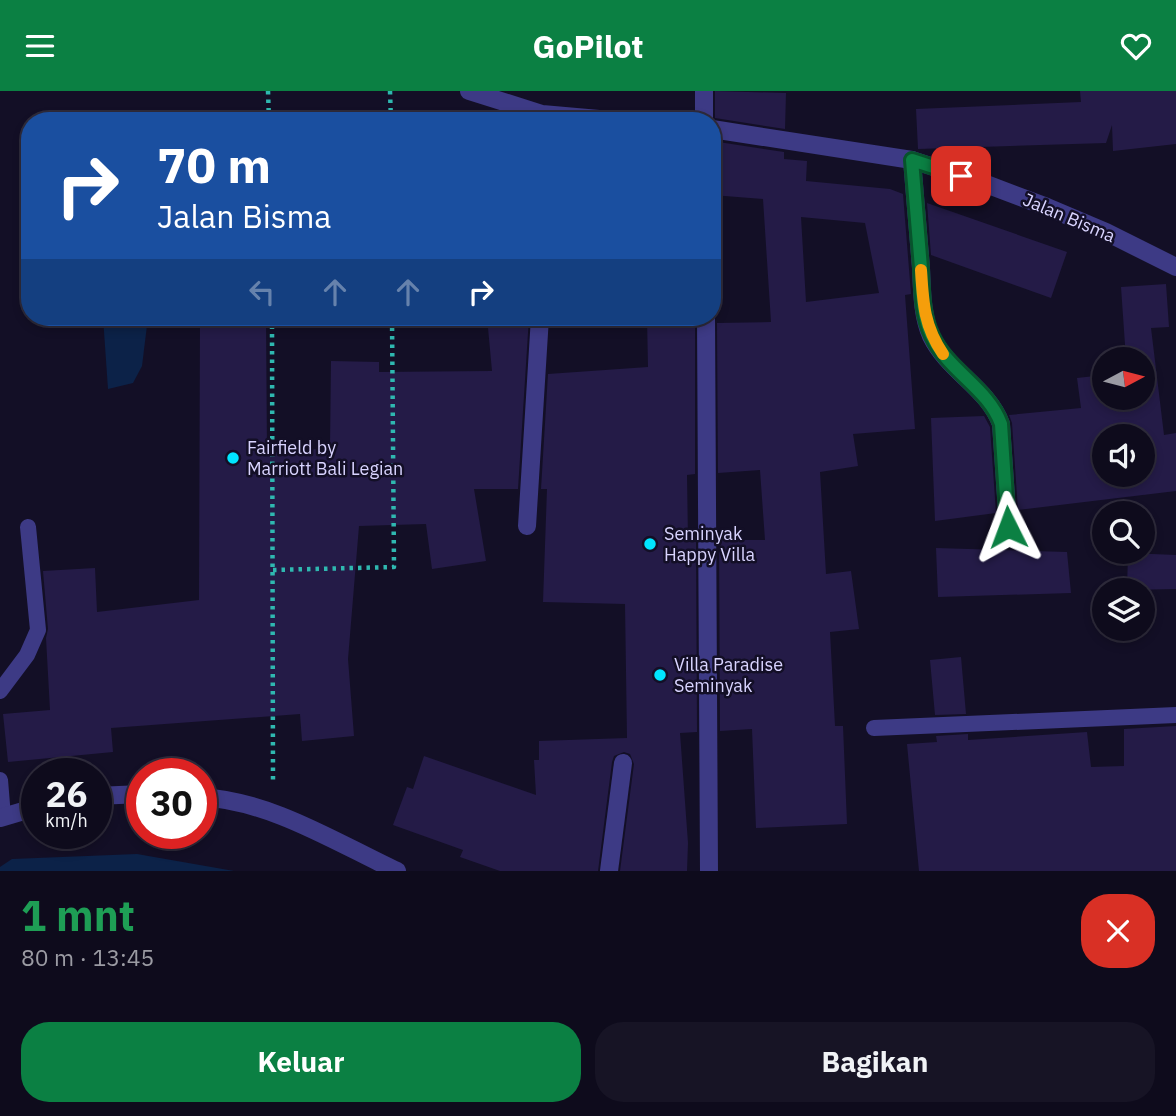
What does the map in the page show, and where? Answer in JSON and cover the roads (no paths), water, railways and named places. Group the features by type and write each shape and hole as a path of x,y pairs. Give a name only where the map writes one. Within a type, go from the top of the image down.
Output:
{"street":[{"path":"469,91 526,112"},
{"path":"704,91 704,112"},
{"name":"Jalan Bisma","path":"721,130 912,160 1047,207 1107,232 1176,267"},
{"path":"912,160 924,311 931,336 949,362 996,410 1001,424 1008,527"},
{"path":"527,526 539,326"},
{"path":"706,326 709,871"},
{"path":"609,871 622,763"},
{"path":"217,798 274,812 397,871"},
{"path":"2,818 21,812"}],"lane":[{"path":"0,691 27,655 38,630 28,527"},
{"path":"874,728 1176,715"},
{"path":"0,780 2,818"}],"water":[{"path":"104,326 147,326 142,366 133,383 108,389"},
{"path":"137,854 234,871 0,871 0,867 12,859"}],"place":[{"name":"Fairfield by Marriott Bali Legian","path":"233,458"},
{"name":"Seminyak Happy Villa","path":"650,544"},
{"name":"Villa Paradise Seminyak","path":"660,675"}]}
